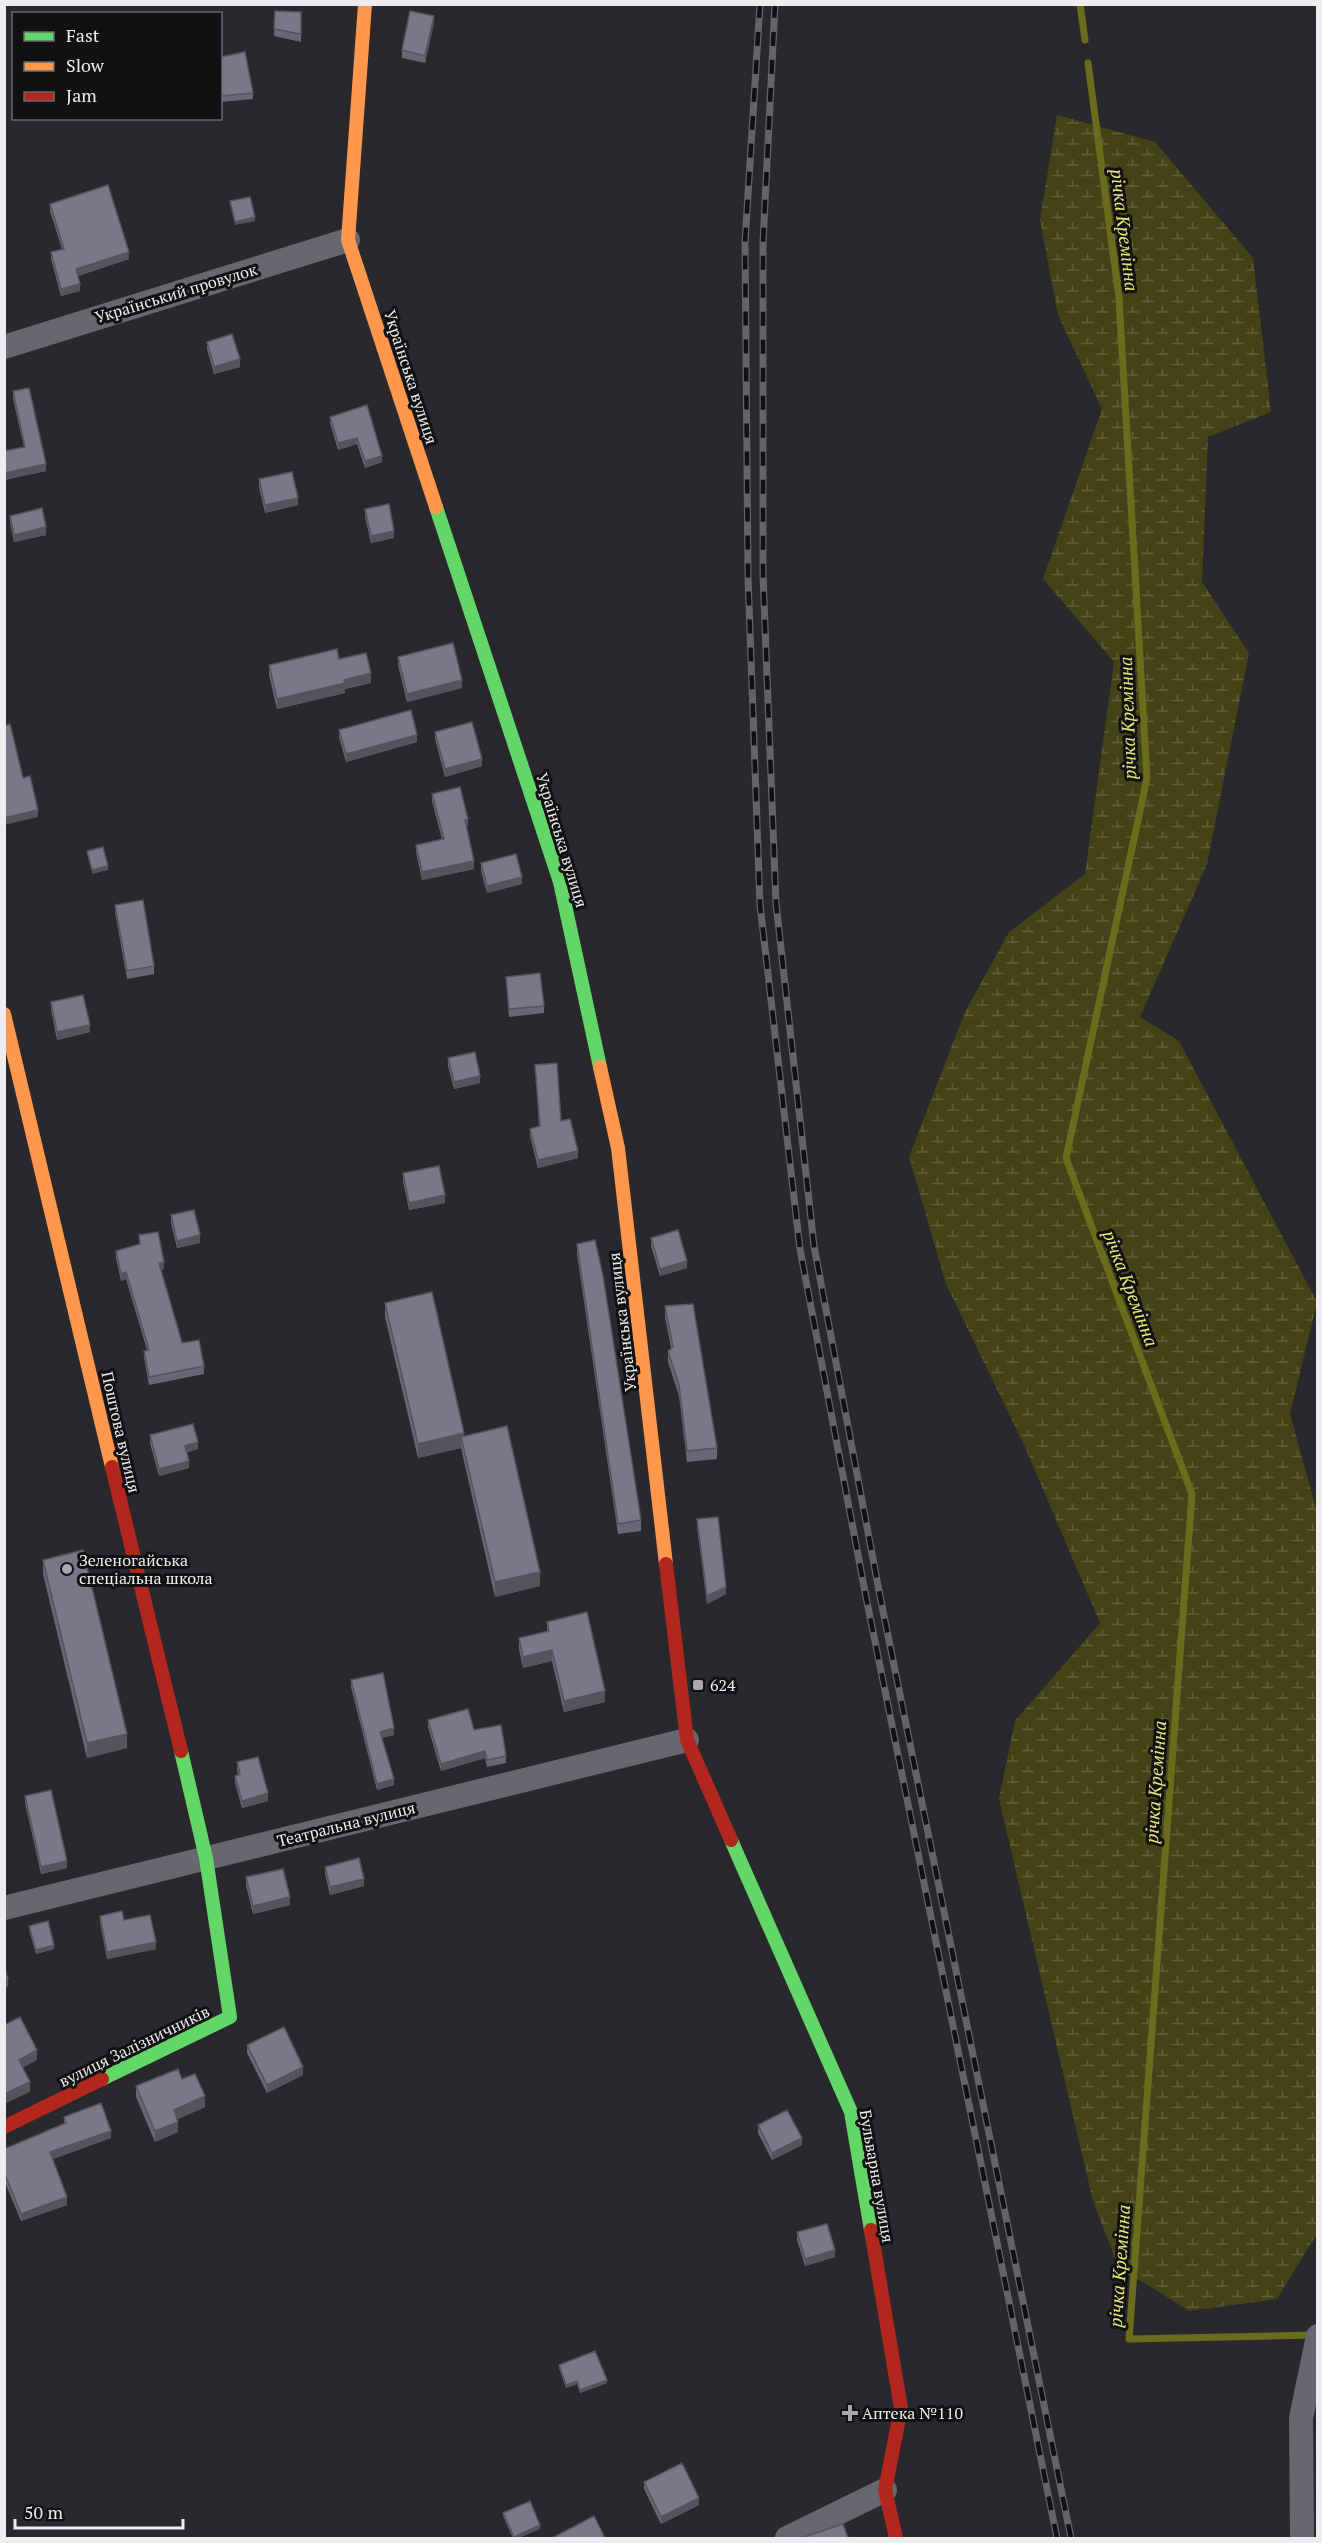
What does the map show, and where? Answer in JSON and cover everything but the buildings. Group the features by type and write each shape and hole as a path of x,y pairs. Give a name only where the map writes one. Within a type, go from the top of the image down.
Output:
{"street":[{"name":"Українська вулиця","path":"364,4 348,240 560,882 618,1148 687,1740"},
{"name":"Український провулок","path":"4,347 348,240"},
{"name":"Поштова вулиця","path":"4,1014 206,1858"},
{"name":"Театральна вулиця","path":"4,1908 687,1740"},
{"name":"Бульварна вулиця","path":"687,1740 851,2112 901,2408 885,2490 896,2538"},
{"name":"вулиця Залізничників","path":"4,2127 230,2017 206,1858"},
{"path":"1302,2538 1301,2418 1316,2340"},
{"path":"787,2538 885,2490"}],"green space":[{"path":"1057,115 1155,142 1253,258 1271,412 1208,437 1202,582 1249,653 1207,864 1140,1017 1179,1041 1317,1302 1290,1414 1318,1515 1318,2232 1277,2299 1189,2311 1143,2282 1120,2271 1093,2201 999,1799 1015,1721 1100,1623 1025,1447 946,1284 909,1157 965,1012 1009,932 1085,874 1114,662 1043,579 1102,409 1058,315 1040,220"}],"waterway":[{"name":"річка Кремінна","path":"1080,4 1085,40"},
{"name":"річка Кремінна","path":"1088,63 1119,298 1147,778 1066,1158 1192,1494 1129,2339 1315,2335"}],"railway":[{"path":"760,4 745,242 748,576 760,905 800,1249 866,1597 1057,2538"},
{"path":"775,4 763,243 763,575 776,903 814,1246 880,1596 1071,2538"}],"traffic: fast":[{"path":"436,507 560,882 600,1067"},
{"path":"102,2079 230,2017 206,1858 181,1751"},
{"path":"731,1840 851,2112 871,2230"}],"traffic: slow":[{"path":"365,4 348,240 436,507"},
{"path":"4,1014 112,1467"},
{"path":"600,1067 618,1148 666,1564"}],"traffic: jam":[{"path":"112,1467 181,1751"},
{"path":"666,1564 687,1740 731,1840"},
{"path":"4,2127 102,2079"},
{"path":"871,2230 901,2408 885,2490 896,2538"}],"place":[{"name":"Зеленогайська спеціальна школа","path":"67,1569"},
{"name":"624","path":"698,1685"},
{"name":"Аптека №110","path":"850,2413"}]}
